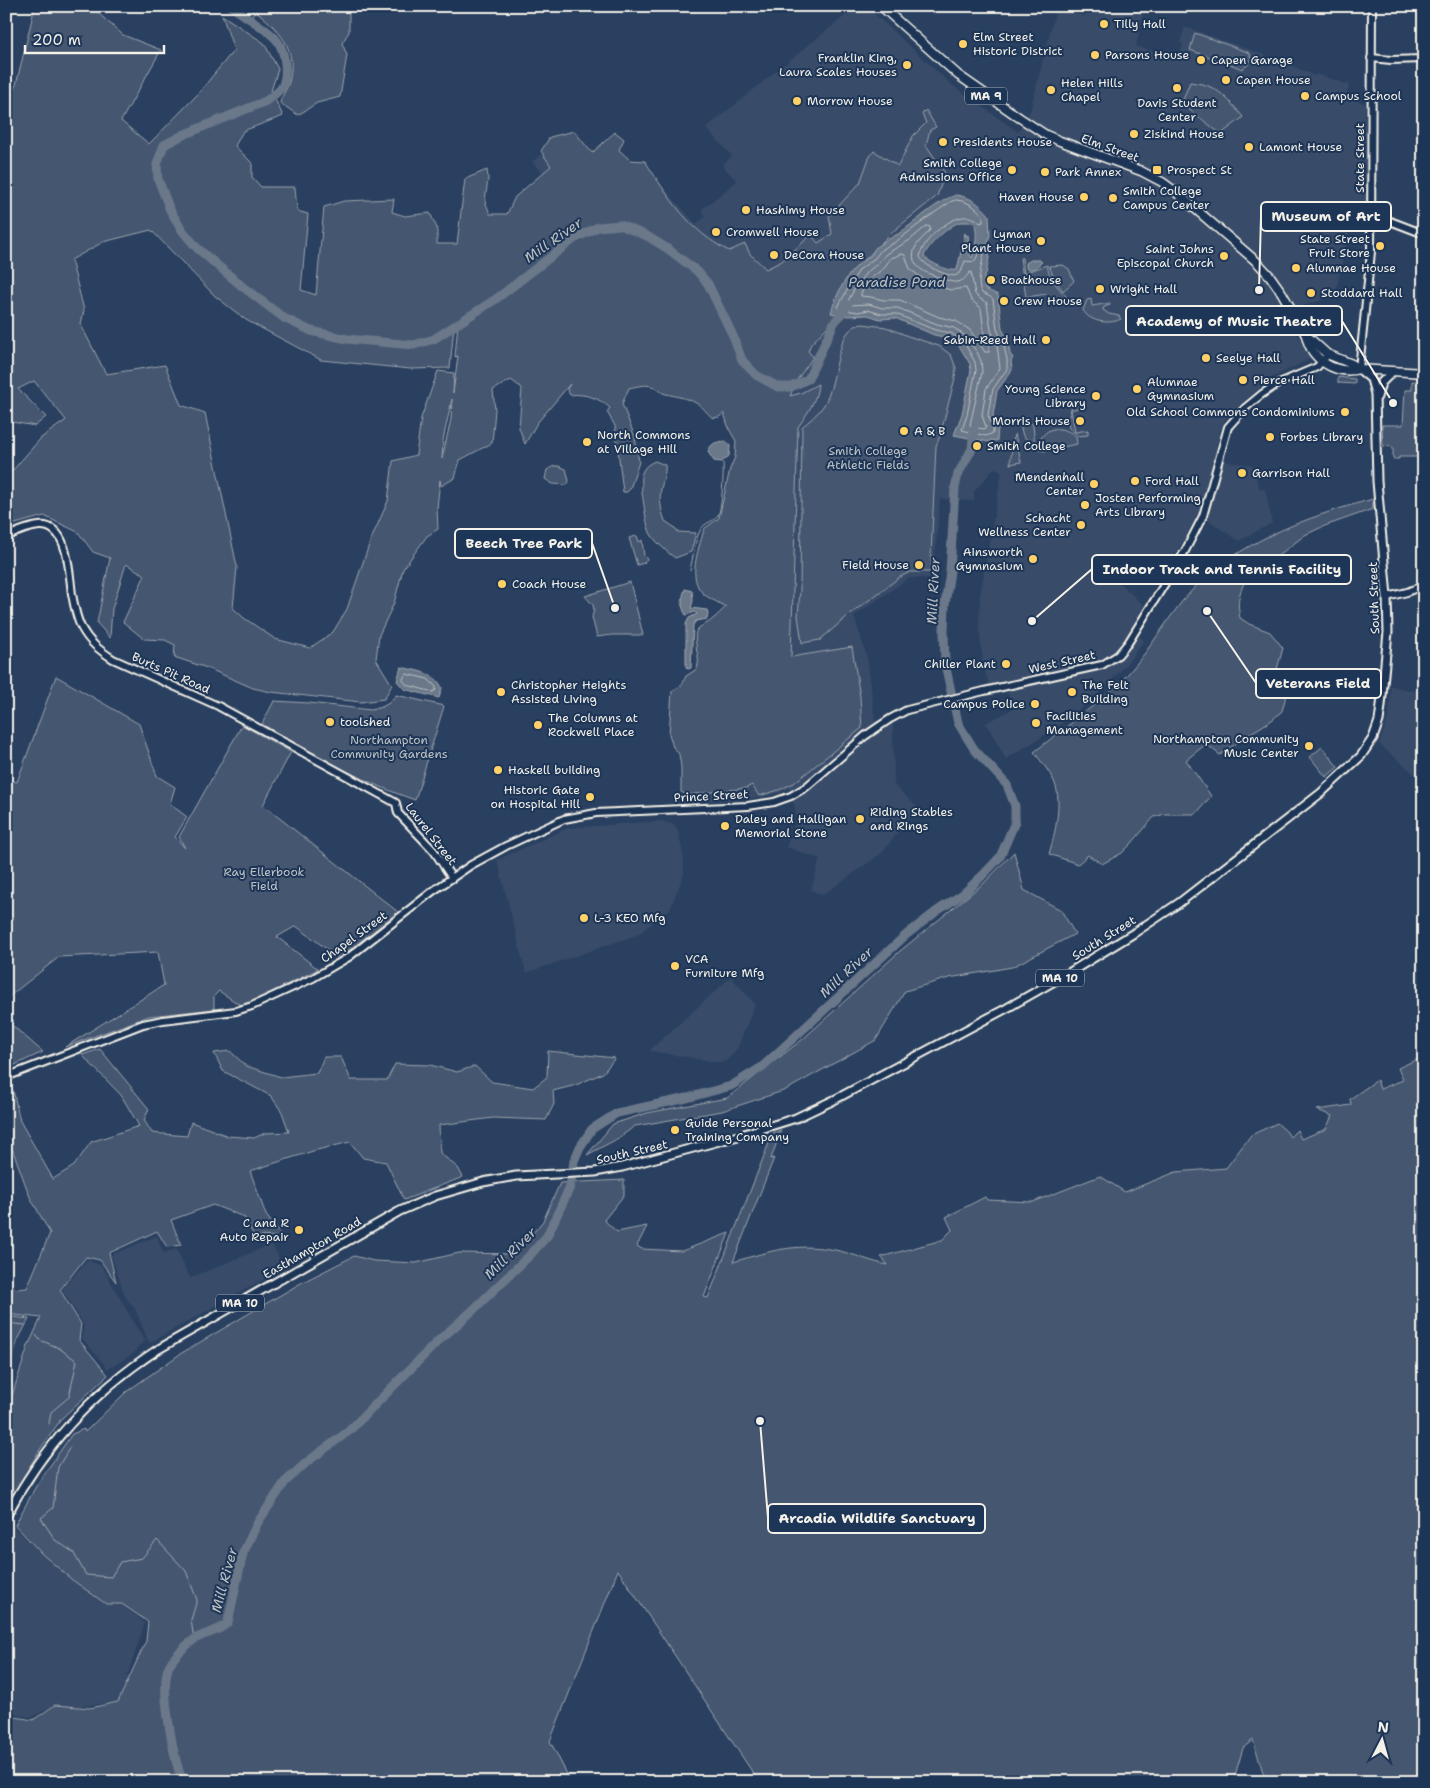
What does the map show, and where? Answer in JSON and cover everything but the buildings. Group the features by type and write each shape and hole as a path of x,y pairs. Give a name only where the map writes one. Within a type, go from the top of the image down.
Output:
{"highway":[{"name":"Elm Street","path":"881,6 958,75 1046,135 1141,171 1162,182 1177,193 1257,262 1270,276 1282,293 1306,336 1310,347 1322,362"},
{"name":"Elm Street","path":"1306,336 1327,354 1352,364 1359,369"},
{"path":"1322,362 1341,370 1351,371 1359,369 1424,373"}],"main road":[{"name":"State Street","path":"1359,369 1370,266 1372,215 1372,6"},
{"path":"1371,58 1391,60 1424,59"},
{"path":"1372,215 1424,234"},
{"name":"West Street","path":"830,767 865,736 907,710 974,693 1097,667 1118,655 1128,643 1196,530 1208,503 1226,434 1233,421 1252,401 1274,385 1317,367 1327,354"},
{"name":"MA 10","path":"1359,369 1372,381 1376,403"},
{"name":"MA 10","path":"1376,403 1381,383 1392,372"},
{"name":"South Street","path":"533,1174 607,1170 746,1134 796,1118 870,1081 1049,984 1134,933 1179,903 1321,793 1366,750 1376,730 1381,706 1388,632 1384,556 1378,505 1376,403"},
{"name":"Burts Pit Road","path":"6,537 25,528 40,525 49,527 56,532 64,546 68,559 76,613 80,626 97,650 230,712 396,803"},
{"path":"1387,597 1424,585"},
{"name":"Prince Street","path":"581,814 765,804 800,791 830,767"},
{"name":"Laurel Street","path":"396,803 398,813 434,851 452,878"},
{"name":"Chapel Street","path":"6,1077 143,1024 236,1011 265,1000 339,963 471,865 506,846 564,819 581,814"},
{"name":"Easthampton Road","path":"6,1517 36,1466 70,1423 105,1389 157,1350 400,1211 472,1184 533,1174"}],"shaded area":[{"name":"Smith College","path":"857,6 866,6 952,85 1018,132 1030,111 1056,9 1085,16 1088,7 1109,13 1111,6 1137,6 1144,8 1136,46 1178,59 1183,45 1180,43 1185,27 1284,62 1315,76 1316,74 1350,85 1346,96 1365,104 1367,211 1354,209 1335,296 1283,312 1310,359 1272,378 1244,401 1225,420 1219,433 1214,460 1252,465 1260,489 1265,489 1272,523 1239,541 1198,513 1184,540 1156,585 1133,564 1118,581 1144,606 1130,630 1144,640 1126,665 1095,697 1053,730 1006,759 986,723 1016,707 1007,692 992,695 983,664 979,626 980,595 1002,471 994,468 974,492 974,501 940,499 933,578 909,578 854,616 867,657 875,720 893,722 894,785 917,807 882,853 823,895 811,890 820,859 786,847 797,821 789,789 756,798 691,801 673,709 736,653 736,379 577,206 532,162 566,133 592,161 644,184 653,176 696,224 706,216 701,210 737,181 722,165 732,156 706,128"},
{"path":"1391,686 1424,693 1424,782 1379,744 1389,716"},
{"path":"662,821 674,825 678,831 684,859 684,874 670,909 637,935 526,973 497,860 568,828"},
{"path":"731,977 755,1004 738,1047 727,1060 716,1062 651,1051 651,1049"},
{"path":"157,1236 163,1253 176,1249 190,1278 272,1244 284,1268 149,1343 135,1309 125,1296 111,1255"},
{"path":"87,1260 102,1266 136,1327 146,1340 134,1353 108,1369 82,1338 84,1325 62,1290"},
{"path":"13,1526 71,1579 106,1604 122,1604 145,1623 127,1677 143,1679 118,1702 74,1707 55,1705 32,1717 18,1715 6,1707 6,1534"}],"green space":[{"path":"35,6 90,6 123,35 161,50 121,121 149,144 196,96 234,50 222,15 264,43 278,69 271,91 283,116 243,131 235,146 252,163 252,177 261,187 295,187 297,211 308,214 301,290 316,295 324,207 344,201 394,199 392,212 405,216 430,213 437,228 437,244 457,244 465,179 487,170 488,179 485,201 490,214 507,214 515,197 551,166 541,151 550,137 574,131 592,153 615,132 624,139 619,150 630,160 645,161 681,212 702,234 729,251 745,244 750,254 766,269 782,261 811,235 818,243 832,234 829,216 860,183 869,158 874,151 898,166 913,136 926,123 922,114 926,110 936,127 930,130 926,145 945,173 937,196 891,233 852,273 860,292 811,344 808,351 813,357 797,380 790,396 801,393 818,384 814,401 798,427 791,657 852,647 860,697 862,728 794,783 779,790 759,796 752,785 746,788 687,795 681,792 679,754 673,747 669,734 672,691 682,685 686,676 697,669 698,659 695,638 697,630 726,607 709,598 700,590 695,576 695,568 704,529 719,518 730,469 735,457 736,441 729,429 724,413 719,417 713,418 696,403 685,398 664,394 656,388 643,385 629,388 622,404 635,437 639,462 630,489 627,492 623,492 615,426 607,412 610,408 606,404 592,397 570,395 567,389 570,384 537,423 525,444 519,428 522,388 511,380 493,390 495,410 492,443 460,460 455,478 441,486 440,480 437,508 438,529 427,536 403,569 394,603 379,635 376,659 392,685 384,699 361,702 271,692 253,688 207,668 174,657 175,645 165,640 144,639 123,622 145,575 126,564 112,609 110,638 97,623 110,558 93,552 78,532 44,516 6,525 6,478 41,438 66,420 34,381 18,389 46,417 35,426 6,421 6,100 16,85","holes":["151,230 215,296 246,320 321,360 410,369 450,368 454,326 458,323 455,357 458,356 453,393 454,373 438,371 421,418 416,455 393,461 388,501 370,542 347,609 333,632 310,648 275,639 244,618 233,608 237,567 205,413 181,405 165,365 106,374 81,325 84,310 71,260 103,242","452,399 451,419 442,459 443,440"]},
{"path":"250,6 349,6 349,32 342,43 347,55 340,97 317,103 298,115 280,103 289,81 291,66 287,45 275,28"},
{"path":"1195,33 1250,53 1251,59 1249,64 1242,69 1190,50"},
{"path":"1190,82 1214,89 1225,97 1243,117 1221,134 1182,102"},
{"path":"1020,258 1022,258 1024,273 1047,265 1053,280 1070,300 1052,298 1047,294 1026,297"},
{"path":"1063,265 1069,269 1074,281 1063,291 1055,280 1049,266"},
{"path":"1091,299 1092,306 1110,303 1103,310 1109,314 1119,316 1121,319 1111,322 1094,320 1083,310 1087,300"},
{"name":"Smith College Athletic Fields","path":"862,324 886,327 939,346 951,355 956,368 955,378 936,446 931,556 932,572 910,572 900,577 849,615 820,640 802,643 798,616 802,427 824,405 831,387 841,346 849,331"},
{"path":"1338,377 1355,379 1355,384 1338,383"},
{"path":"1412,381 1424,382 1424,457 1399,457 1399,459 1393,459 1393,447 1383,446 1382,425 1403,425 1405,390 1412,390"},
{"path":"1076,404 1078,408 1071,410 1075,432 1088,430 1088,435 1078,436 1069,428 1068,420 1072,405"},
{"path":"1031,423 1033,425 1035,446 1023,436 1020,425"},
{"path":"1053,429 1071,433 1076,437 1077,444 1044,451 1040,450 1038,445 1042,437"},
{"path":"1014,435 1021,462 1010,464"},
{"path":"655,461 665,465 660,497 665,521 678,532 696,533 691,552 675,558 652,536 647,522 641,477 645,467"},
{"path":"554,466 566,469 569,481 567,485 553,484 545,479 547,470"},
{"path":"1373,499 1373,509 1305,535 1245,581 1239,600 1240,618 1249,624 1270,632 1283,648 1275,676 1287,684 1285,700 1282,711 1272,720 1220,755 1206,744 1186,760 1211,796 1196,814 1165,814 1154,817 1122,853 1102,864 1088,855 1078,864 1049,854 1057,818 1057,789 1050,774 1034,752 1087,711 1127,675 1184,599 1203,579 1224,562 1271,535 1295,524"},
{"path":"637,536 639,542 642,540 644,556 647,559 644,563 637,565 629,538"},
{"path":"630,582 643,635 597,637 592,617 593,605 585,596"},
{"name":"Ray Ellerbook Field","path":"56,676 139,724 157,776 175,787 170,804 187,817 175,837 185,848 179,837 242,725 291,752 263,805 398,912 339,958 296,926 277,937 318,969 248,1004 240,1005 219,991 214,996 214,1009 149,1016 65,1047 164,985 158,952 59,957 6,999 6,779 17,782"},
{"name":"Northampton Community Gardens","path":"396,695 444,706 415,800 356,776 262,724 274,701 371,710 389,703"},
{"path":"1322,747 1338,767 1326,777 1310,757"},
{"path":"1014,852 1024,890 1061,910 1075,934 1012,967 949,978 905,991 876,1040 786,1090 722,1111 635,1126 617,1139 587,1155 613,1124 647,1113 727,1098 803,1039 900,951 984,883"},
{"path":"6,1020 43,1052 6,1069"},
{"path":"100,1049 149,1109 144,1120 152,1133 187,1136 191,1122 228,1136 254,1138 265,1133 289,1132 282,1112 271,1096 223,1071 214,1053 230,1051 246,1066 281,1077 317,1073 324,1057 341,1057 351,1080 387,1080 395,1064 430,1065 457,1072 475,1066 492,1082 533,1088 547,1077 548,1051 615,1058 603,1073 576,1085 553,1091 554,1104 546,1120 493,1118 439,1125 440,1153 458,1168 463,1177 404,1200 386,1162 363,1158 350,1142 313,1151 250,1171 266,1215 282,1237 254,1236 244,1217 213,1205 171,1220 181,1245 167,1247 157,1231 109,1253 116,1282 100,1260 86,1257 60,1290 81,1324 79,1340 108,1375 62,1418 41,1448 6,1506 6,1414 28,1346 41,1318 6,1314 6,1281 16,1289 27,1288 50,1233 30,1197 6,1132 6,1092 13,1090 20,1121 53,1179 74,1166 91,1142 139,1126 121,1095 82,1055"},
{"path":"1424,1056 1424,1782 1266,1782 1253,1740 1243,1748 1233,1782 759,1782 618,1570 550,1741 571,1782 6,1782 6,1721 10,1716 33,1720 55,1705 90,1708 118,1702 146,1641 148,1622 122,1604 106,1604 71,1579 42,1554 15,1525 36,1486 72,1434 84,1429 85,1432 126,1392 180,1354 301,1283 354,1256 374,1261 416,1263 459,1253 515,1254 543,1221 560,1183 624,1180 624,1195 604,1220 617,1232 647,1226 637,1246 642,1249 682,1251 729,1233 704,1297 708,1298 773,1133 781,1130 771,1159 774,1158 733,1262 773,1251 811,1247 840,1251 888,1265 881,1257 942,1240 952,1230 946,1217 985,1197 987,1200 1033,1202 1100,1176 1125,1192 1176,1172 1226,1168 1251,1135 1277,1123 1290,1137 1297,1130 1301,1139 1326,1129 1332,1116 1317,1110 1351,1105 1350,1099 1377,1080 1380,1089 1403,1080 1398,1068"},
{"path":"6,1316 29,1319 18,1340 6,1375"}],"water":[{"name":"Paradise Pond","path":"956,195 971,199 979,204 989,215 990,235 987,246 990,252 986,274 984,275 985,289 998,295 1002,328 1013,358 1011,361 1012,370 997,391 993,415 998,427 997,441 990,440 989,442 954,435 962,414 971,370 970,364 956,342 949,338 934,335 895,318 880,319 868,315 848,316 831,313 835,300 848,276 870,256 876,247","holes":["960,222 974,222 976,240 972,258 968,235 966,236 965,233 957,270 949,270 924,257 933,243 950,227"]},
{"path":"1031,260 1042,262 1034,269 1028,269 1026,263"},
{"path":"726,441 730,446 729,456 721,462 714,461 708,452 709,449 715,443"},
{"path":"685,589 692,591 693,601 691,608 707,610 708,614 707,619 696,621 693,625 691,668 688,669 686,667 686,624 689,618 697,614 695,612 686,615 684,612 682,602"},
{"path":"401,667 425,673 435,679 442,688 439,698 404,689 397,681"}],"waterway":[{"name":"Mill River","path":"231,6 276,39 282,49 285,68 283,85 278,92 266,101 183,135 164,145 157,164 158,179 170,210 182,230 197,248 243,287 284,318 311,331 347,339 414,345 434,339 496,299 574,239 598,227 620,225 647,236 697,271 708,284 733,336 742,360 756,375 778,387 791,387 808,379 834,323 848,305"},
{"path":"252,6 254,24"},
{"name":"Mill River","path":"183,1782 179,1772 169,1724 166,1676 169,1666 179,1652 196,1638 220,1628 228,1622 243,1553 258,1522 285,1482 307,1462 349,1431 438,1341 470,1313 547,1236 570,1187 574,1161 580,1147 592,1129 617,1113 687,1098 731,1086 762,1067 906,935 963,894 1000,857 1015,822 1015,806 1007,785 974,749 958,723 945,664 945,605 950,571 955,488 958,474 972,449 974,429"},
{"path":"690,570 699,533 703,527 718,515 721,505 723,462"},
{"path":"6,1323 25,1325"},
{"path":"36,1335 40,1340 59,1348 77,1361 69,1397 51,1412 49,1424"},
{"path":"70,1447 58,1467 53,1508 41,1518 55,1540 73,1552 86,1575 111,1577 120,1562 142,1558 157,1540 186,1571 197,1600 191,1620 194,1639"}],"place":[{"name":"Tilly Hall","path":"1104,24"},
{"name":"Elm Street Historic District","path":"963,44"},
{"name":"Parsons House","path":"1095,55"},
{"name":"Capen Garage","path":"1201,60"},
{"name":"Franklin King, Laura Scales Houses","path":"907,65"},
{"name":"Capen House","path":"1226,80"},
{"name":"Davis Student Center","path":"1177,88"},
{"name":"Helen Hills Chapel","path":"1051,90"},
{"name":"Campus School","path":"1305,96"},
{"name":"Morrow House","path":"797,101"},
{"name":"Ziskind House","path":"1134,134"},
{"name":"Presidents House","path":"943,142"},
{"name":"Lamont House","path":"1249,147"},
{"name":"Smith College Admissions Office","path":"1012,170"},
{"name":"Prospect St","path":"1157,170"},
{"name":"Park Annex","path":"1045,172"},
{"name":"Haven House","path":"1084,197"},
{"name":"Smith College Campus Center","path":"1113,198"},
{"name":"Hashimy House","path":"746,210"},
{"name":"Cromwell House","path":"716,232"},
{"name":"Lyman Plant House","path":"1041,241"},
{"name":"State Street Fruit Store","path":"1380,246"},
{"name":"DeCora House","path":"774,255"},
{"name":"Saint Johns Episcopal Church","path":"1224,256"},
{"name":"Alumnae House","path":"1296,268"},
{"name":"Boathouse","path":"991,280"},
{"name":"Wright Hall","path":"1100,289"},
{"name":"Museum of Art","path":"1259,290"},
{"name":"Stoddard Hall","path":"1311,293"},
{"name":"Crew House","path":"1004,301"},
{"name":"Sabin-Reed Hall","path":"1046,340"},
{"name":"Seelye Hall","path":"1206,358"},
{"name":"Pierce Hall","path":"1243,380"},
{"name":"Alumnae Gymnasium","path":"1137,389"},
{"name":"Young Science Library","path":"1096,396"},
{"name":"Academy of Music Theatre","path":"1393,403"},
{"name":"Old School Commons Condominiums","path":"1345,412"},
{"name":"Morris House","path":"1080,421"},
{"name":"A & B","path":"904,431"},
{"name":"Forbes Library","path":"1270,437"},
{"name":"North Commons at Village Hill","path":"587,442"},
{"name":"Smith College","path":"977,446"},
{"name":"Garrison Hall","path":"1242,473"},
{"name":"Ford Hall","path":"1135,481"},
{"name":"Mendenhall Center","path":"1094,484"},
{"name":"Josten Performing Arts Library","path":"1085,505"},
{"name":"Schacht Wellness Center","path":"1081,525"},
{"name":"Ainsworth Gymnasium","path":"1033,559"},
{"name":"Field House","path":"919,565"},
{"name":"Coach House","path":"502,584"},
{"name":"Beech Tree Park","path":"615,608"},
{"name":"Veterans Field","path":"1207,611"},
{"name":"Indoor Track and Tennis Facility","path":"1032,621"},
{"name":"Chiller Plant","path":"1006,664"},
{"name":"Christopher Heights Assisted Living","path":"501,692"},
{"name":"The Felt Building","path":"1072,692"},
{"name":"Campus Police","path":"1035,704"},
{"name":"toolshed","path":"330,722"},
{"name":"Facilities Management","path":"1036,723"},
{"name":"The Columns at Rockwell Place","path":"538,725"},
{"name":"Northampton Community Music Center","path":"1309,746"},
{"name":"Haskell building","path":"498,770"},
{"name":"Historic Gate on Hospital Hill","path":"590,797"},
{"name":"Riding Stables and Rings","path":"860,819"},
{"name":"Daley and Halligan Memorial Stone","path":"725,826"},
{"name":"L-3 KEO Mfg","path":"584,918"},
{"name":"VCA Furniture Mfg","path":"675,966"},
{"name":"Guide Personal Training Company","path":"675,1130"},
{"name":"C and R Auto Repair","path":"299,1230"},
{"name":"Arcadia Wildlife Sanctuary","path":"760,1421"}]}
